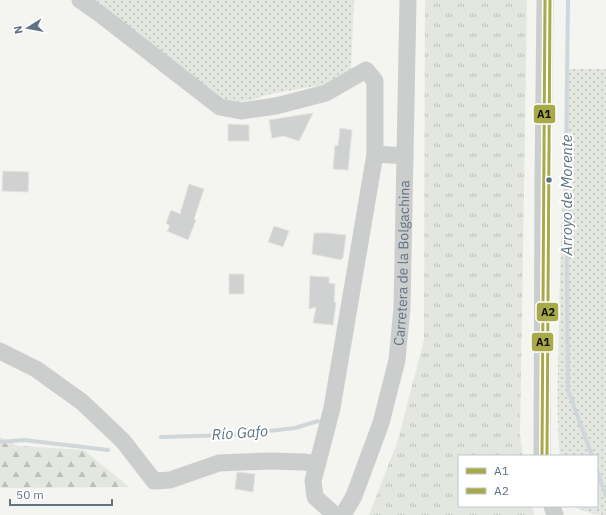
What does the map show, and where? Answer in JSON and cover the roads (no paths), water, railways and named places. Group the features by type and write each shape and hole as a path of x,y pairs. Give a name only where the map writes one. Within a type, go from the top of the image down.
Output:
{"street":[{"path":"80,0 220,107 241,111 276,106 326,93 366,70 375,81 375,154 332,408 313,481 315,497 336,515"},
{"name":"Carretera de la Bolgachina","path":"342,515 354,496 381,423 397,360 402,308 408,0"},
{"path":"542,455 545,0"},
{"path":"375,154 405,156"},
{"path":"0,351 36,369 82,402 123,441 154,481 170,480 219,463 270,461 317,464"}],"waterway":[{"name":"Arroyo de Morente","path":"568,0 566,162 568,390 592,455"},
{"name":"Río Gafo","path":"161,437 234,435 295,428 318,421"},
{"name":"Río Gafo","path":"0,442 24,440 108,450"},
{"name":"Río Gafo","path":"598,474 606,496"}]}
